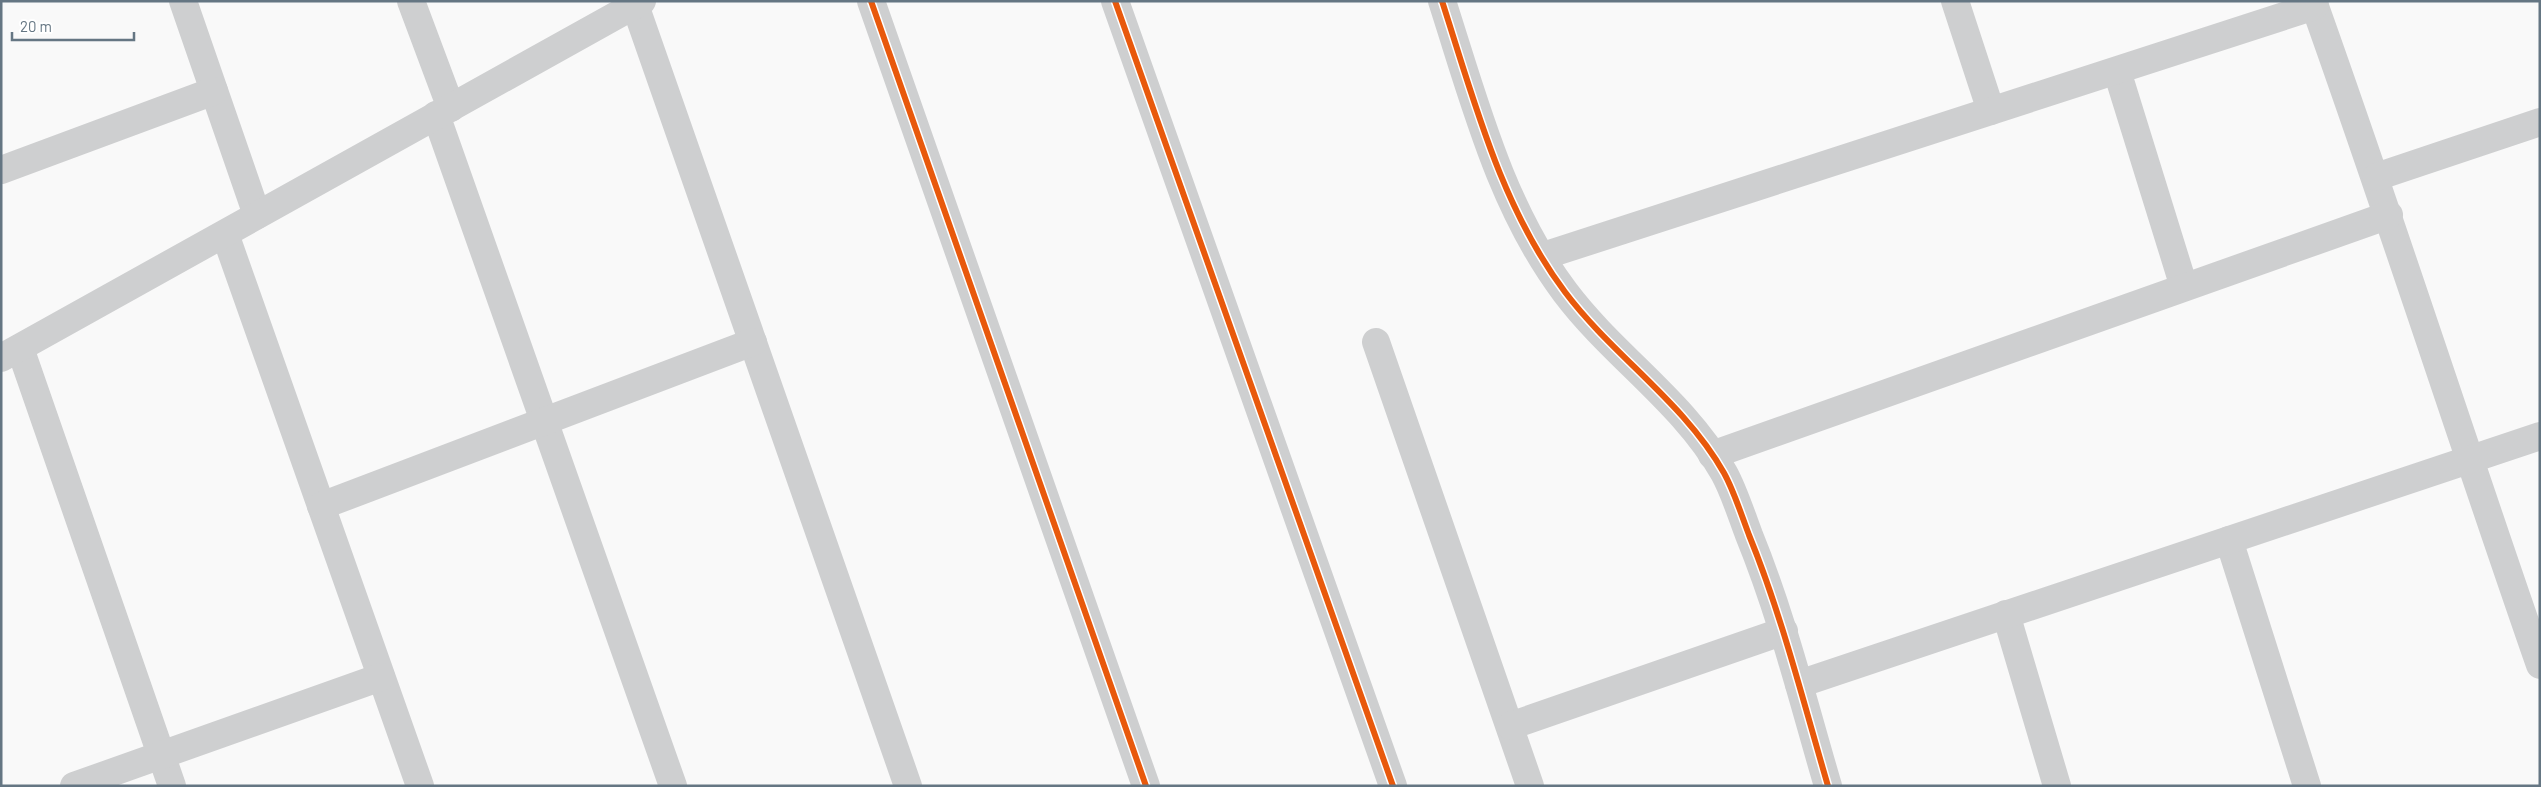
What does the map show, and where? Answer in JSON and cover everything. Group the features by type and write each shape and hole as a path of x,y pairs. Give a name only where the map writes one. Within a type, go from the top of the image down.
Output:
{"street":[{"path":"183,1 257,215"},
{"path":"411,1 444,111 544,421 673,786"},
{"path":"871,1 1146,786"},
{"path":"1115,1 1393,786"},
{"path":"1442,1 1490,149 1521,220 1542,256 1565,292 1623,357 1668,400 1703,441 1724,474 1784,631 1828,786"},
{"path":"1955,1 1992,111"},
{"path":"172,786 11,353 639,3 753,342 908,786"},
{"path":"1542,256 2117,71 2314,4 2389,214 2468,460 2540,665"},
{"path":"2117,71 2184,288"},
{"path":"1,170 214,91"},
{"path":"2376,178 2540,122"},
{"path":"1712,455 2389,214"},
{"path":"225,234 420,786"},
{"path":"321,506 753,342"},
{"path":"1376,342 1530,786"},
{"path":"1799,684 2540,436"},
{"path":"2229,540 2307,786"},
{"path":"2006,614 2058,786"},
{"path":"1510,726 1784,631"},
{"path":"74,786 381,677"}],"cycle path":[{"path":"871,1 1146,786"},
{"path":"1115,1 1393,786"},
{"path":"1442,1 1478,114 1506,189 1523,225 1543,259 1565,292 1584,315 1669,401 1689,424 1708,447 1728,480 1772,596 1828,786"}]}
